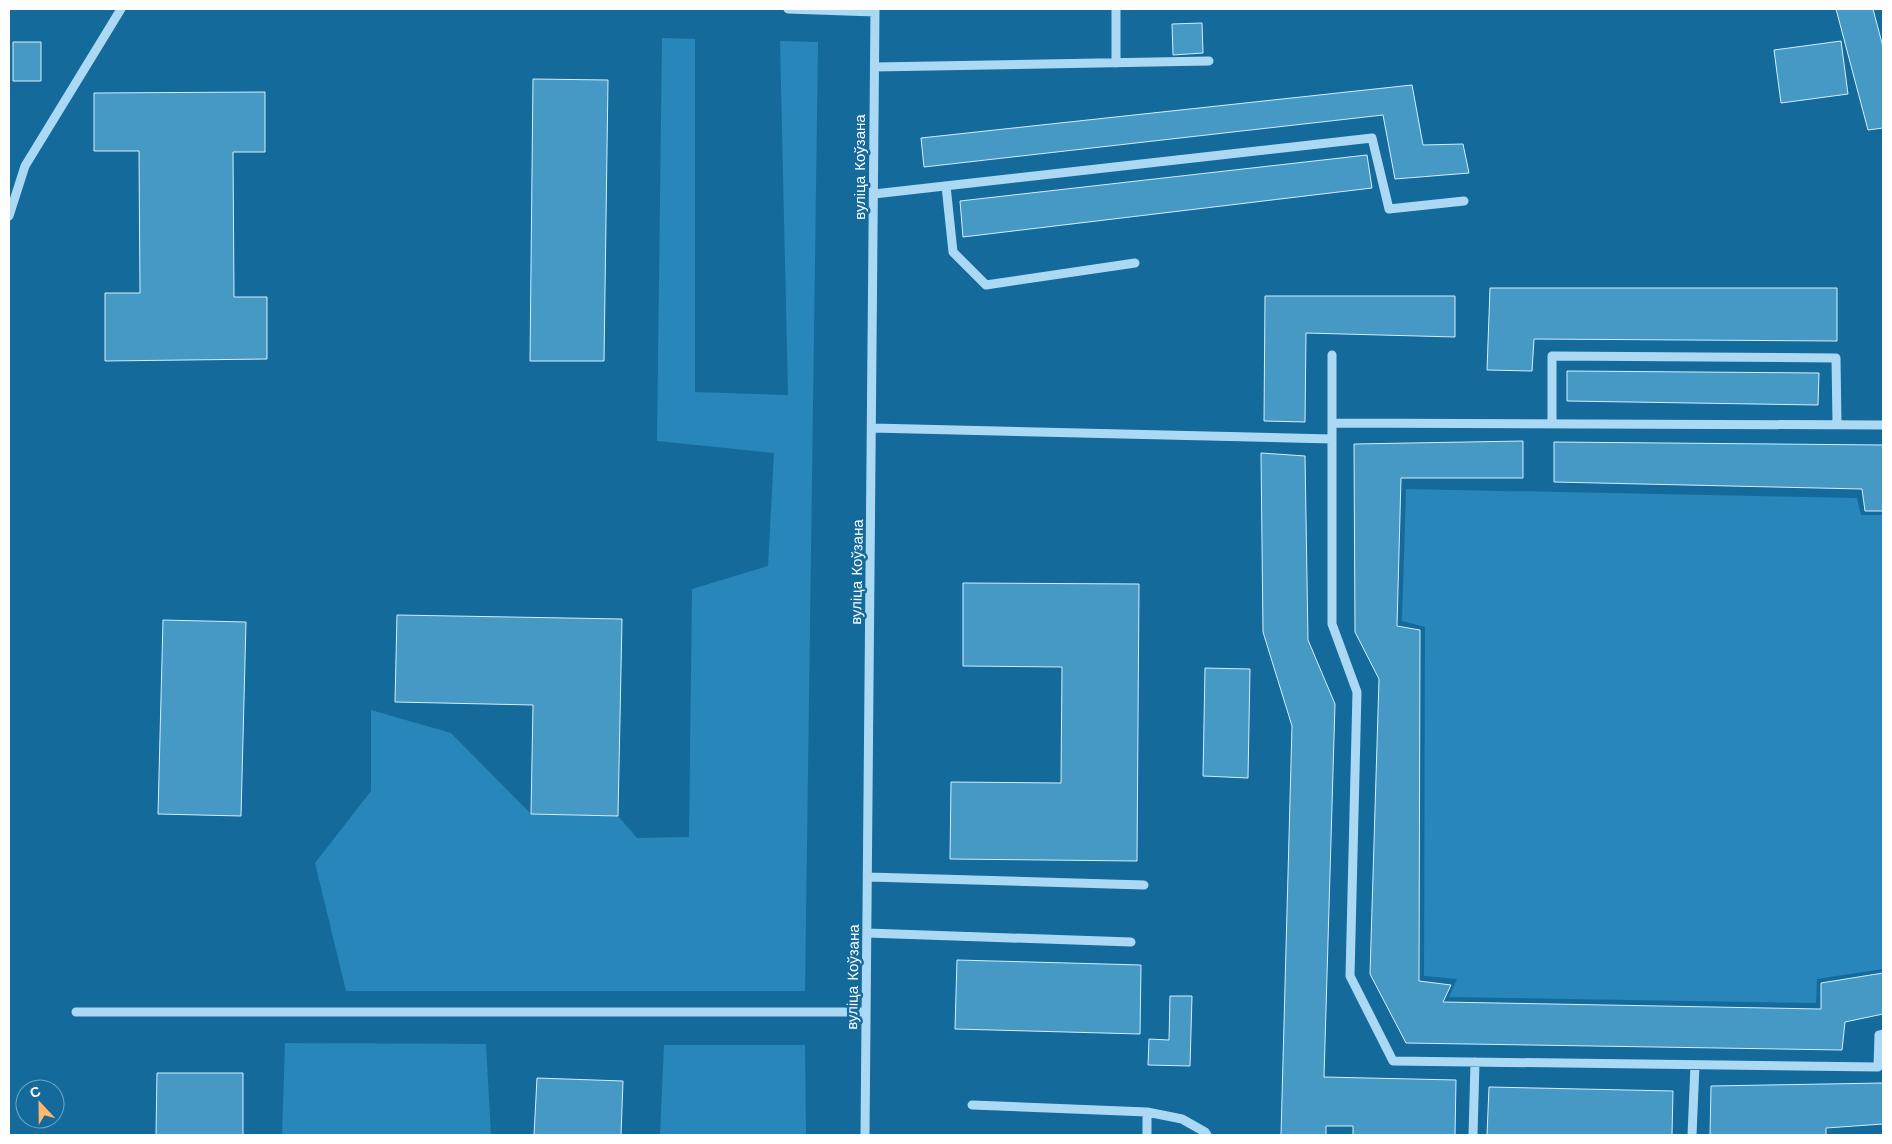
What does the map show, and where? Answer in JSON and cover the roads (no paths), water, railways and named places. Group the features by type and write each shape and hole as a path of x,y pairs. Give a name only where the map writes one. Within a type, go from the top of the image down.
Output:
{"street":[{"path":"9,216 25,166 121,9"},
{"path":"788,9 875,10"},
{"path":"1116,9 1116,63"},
{"name":"вуліца Коўзана","path":"865,1135 875,10"},
{"path":"875,67 1209,61"},
{"path":"874,194 1372,138 1389,209 1464,201"},
{"path":"946,186 953,252 986,285 1135,263"},
{"path":"1332,355 1332,624 1357,692 1350,976 1393,1061 1878,1067 1879,1035 1883,1034"},
{"path":"1552,423 1552,356 1562,356 1836,358 1837,424"},
{"path":"1332,423 1883,425"},
{"path":"872,428 1332,439"},
{"path":"868,877 1144,884"},
{"path":"867,933 1131,942"},
{"path":"76,1012 866,1012"},
{"path":"1473,1135 1475,1062"},
{"path":"1692,1135 1695,1065"},
{"path":"972,1105 1147,1112 1182,1119 1207,1135"},
{"path":"1147,1112 1148,1135"}]}
